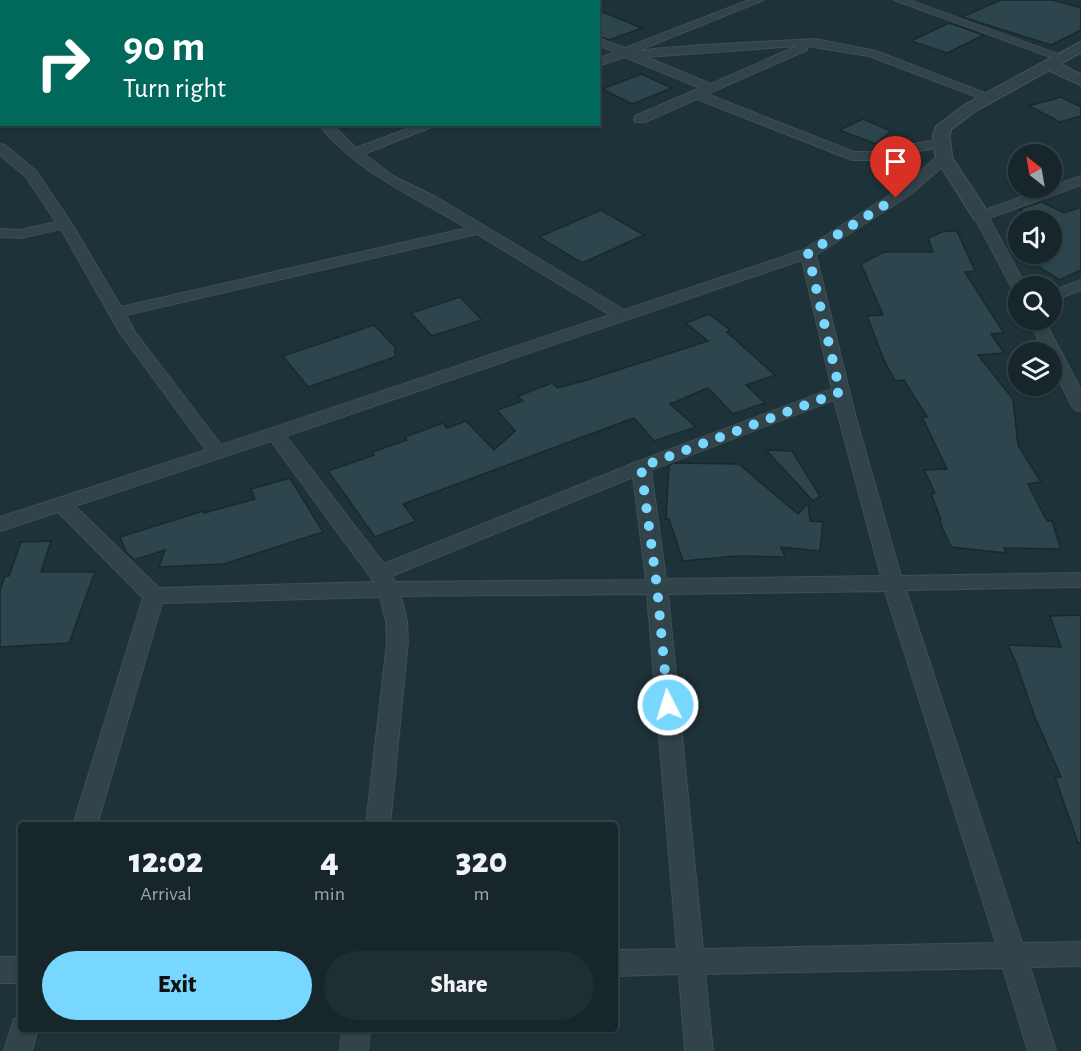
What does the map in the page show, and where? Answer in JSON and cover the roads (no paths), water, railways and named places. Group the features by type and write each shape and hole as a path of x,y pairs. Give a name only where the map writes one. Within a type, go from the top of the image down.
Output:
{"street":[{"path":"631,55 759,0"},
{"path":"899,0 1054,61 1081,81"},
{"path":"600,42 710,88"},
{"path":"640,119 815,42"},
{"path":"600,63 653,52 815,42 872,53 989,97"},
{"path":"0,524 275,435 808,253 926,177 943,151 944,127 989,97 1081,46"},
{"path":"696,94 852,156 943,151"},
{"path":"326,126 354,153 388,178 431,200 623,316"},
{"path":"354,153 428,126"},
{"path":"0,148 31,174 65,224 118,312 128,333 217,453"},
{"path":"943,151 1012,276"},
{"path":"981,216 1081,180"},
{"path":"0,233 20,234 65,224"},
{"path":"118,312 480,229"},
{"path":"808,253 840,392 893,582 1014,954 1042,1051"},
{"path":"1062,292 1081,285"},
{"path":"1042,330 1076,388 1081,406"},
{"path":"384,581 641,467 840,392"},
{"path":"275,435 384,581 396,611 399,635 378,822"},
{"path":"641,467 657,587 699,1051"},
{"path":"61,504 154,597 384,581 657,587 1081,580"},
{"path":"86,822 154,597"},
{"path":"618,963 1081,954"},
{"path":"0,970 18,970"},
{"path":"18,1051 23,1032"},
{"path":"354,1051 356,1032"}]}
